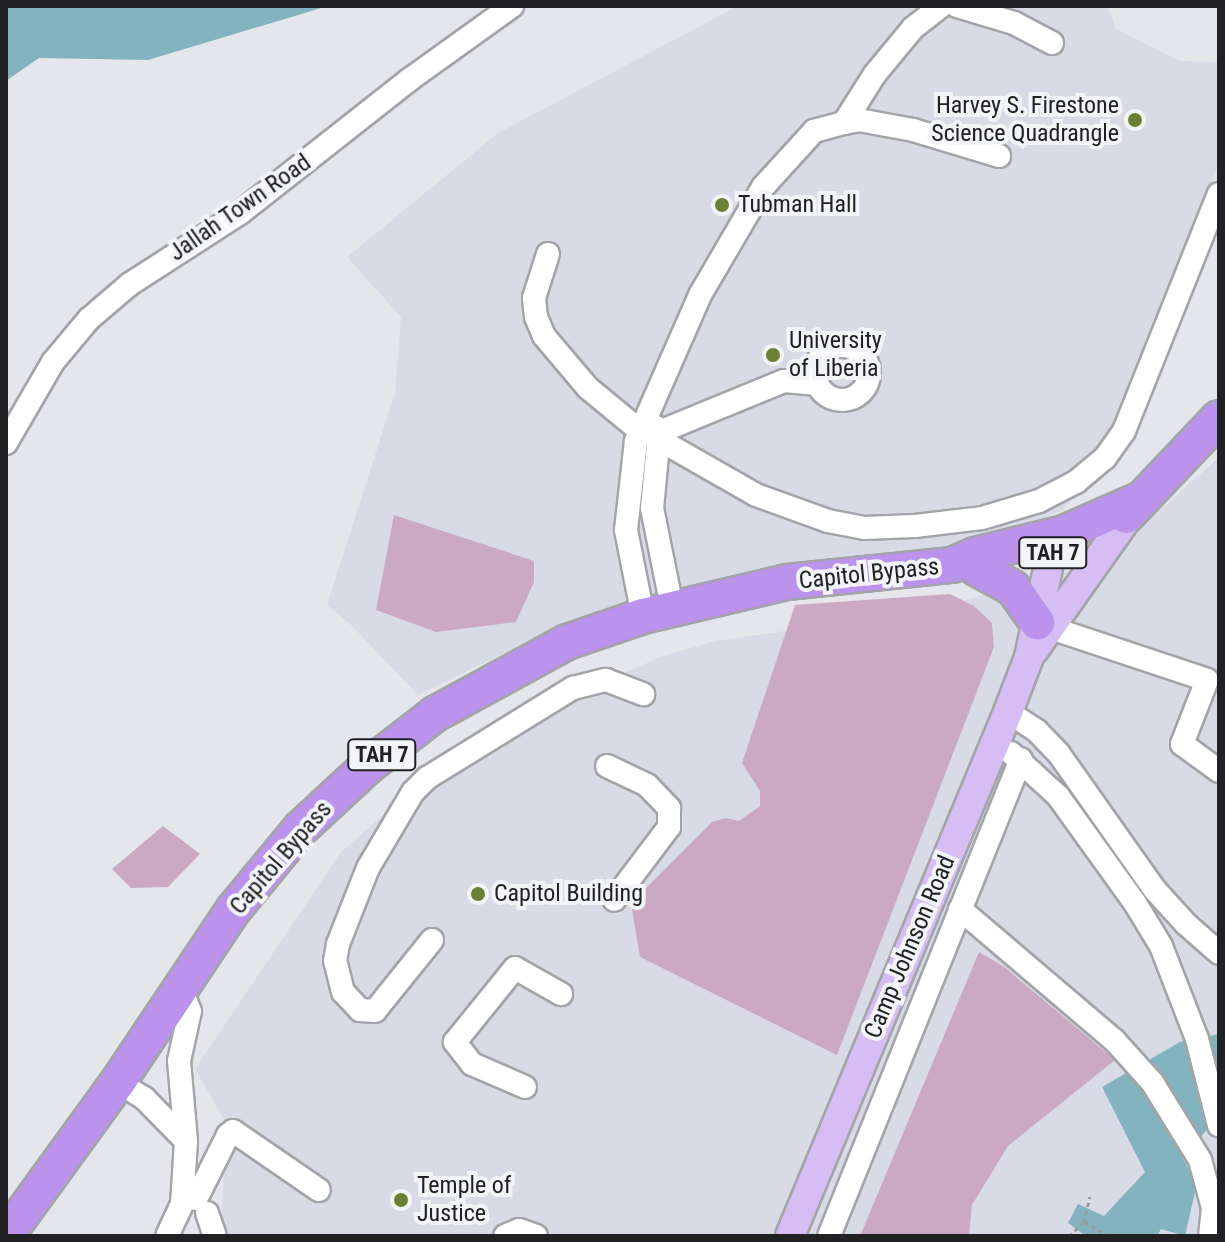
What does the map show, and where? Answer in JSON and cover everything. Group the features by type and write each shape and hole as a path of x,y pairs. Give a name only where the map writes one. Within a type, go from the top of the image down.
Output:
{"highway":[{"name":"TAH 7","path":"1134,507 1219,418"},
{"name":"Capitol Bypass","path":"6,1236 118,1082 234,909 290,841 368,766 435,714 503,674 567,642 658,611 787,582 964,566 1057,544 1134,507"},
{"path":"964,566 1013,588 1044,625"}],"main road":[{"name":"Camp Johnson Road","path":"790,1236 1044,625 1134,507"},
{"name":"Camp Johnson Road","path":"1044,625 1057,544"}],"street":[{"name":"Jallah Town Road","path":"6,443 53,362 89,319 120,292 240,213 409,80 512,6"},
{"path":"844,123 875,74 913,28 941,6"},
{"path":"957,6 1014,23 1052,43"},
{"path":"658,611 650,408 700,295 763,187 814,131 859,120 913,130 999,156"},
{"path":"548,254 534,298 536,317 544,336 588,388 652,434 756,495 828,521 864,528 915,526 982,518 1039,501 1076,482 1105,458 1124,431 1219,194"},
{"path":"652,434 784,381 835,346 854,348 864,357 869,377 861,392 844,400 831,397 818,384 815,372 822,355"},
{"path":"784,381 818,384"},
{"path":"1044,625 1207,680 1182,744 1219,771"},
{"path":"432,940 375,1011 360,1010 343,992 335,961 338,944 368,868 413,792 427,778 573,688 606,680 643,694"},
{"path":"1008,712 1036,730 1059,754 1155,890 1186,924 1219,953"},
{"path":"994,743 1021,759 1058,796 1135,903 1161,946 1197,1039 1219,1125"},
{"path":"829,1236 1021,759"},
{"path":"607,766 647,785 669,808 669,827 614,900"},
{"path":"960,909 1114,1040 1152,1082 1200,1160 1213,1208 1210,1236"},
{"path":"525,1087 472,1064 455,1042 515,968 561,994"},
{"path":"167,1236 182,1204 186,1141 179,1061 190,1011 181,988"},
{"path":"118,1082 151,1103 186,1141"},
{"path":"850,1089 882,1107"},
{"path":"215,1236 201,1206 228,1135 233,1131 319,1190"},
{"path":"505,1236 519,1230 536,1236"}],"path":[{"path":"1069,1236 1084,1222 1090,1197"},
{"path":"1084,1222 1109,1236"}],"shaded area":[{"name":"University of Liberia","path":"738,6 1108,6 1116,29 1180,61 1219,62 1219,163 1115,441 1064,509 966,555 720,580 537,637 418,695 352,626 327,605 395,393 401,317 347,257 498,133"},
{"path":"1219,457 1219,1236 221,1236 226,1123 195,1069 341,852 399,801 579,694 660,657 715,641 926,611 1072,570 1164,507"},
{"path":"394,515 534,561 534,582 516,622 436,632 376,610"},
{"path":"950,594 974,606 992,623 994,647 837,1055 640,957 631,903 712,822 726,818 739,821 760,806 760,791 742,763 795,605"},
{"path":"163,826 200,854 168,887 131,888 112,869"},
{"path":"979,952 1003,966 1115,1060 1008,1146 972,1205 969,1236 860,1236"}],"water":[{"path":"6,6 328,6 148,60 39,58 6,81"},
{"path":"1219,1034 1219,1123 1208,1128 1183,1159 1197,1183 1185,1236 1161,1229 1157,1236 1086,1236 1068,1223 1078,1204 1104,1216 1145,1172 1102,1087 1180,1042"}],"place":[{"name":"Harvey S. Firestone Science Quadrangle","path":"1135,120"},
{"name":"Tubman Hall","path":"722,205"},
{"name":"University of Liberia","path":"773,355"},
{"name":"Capitol Building","path":"478,894"},
{"name":"Temple of Justice","path":"401,1200"}]}
